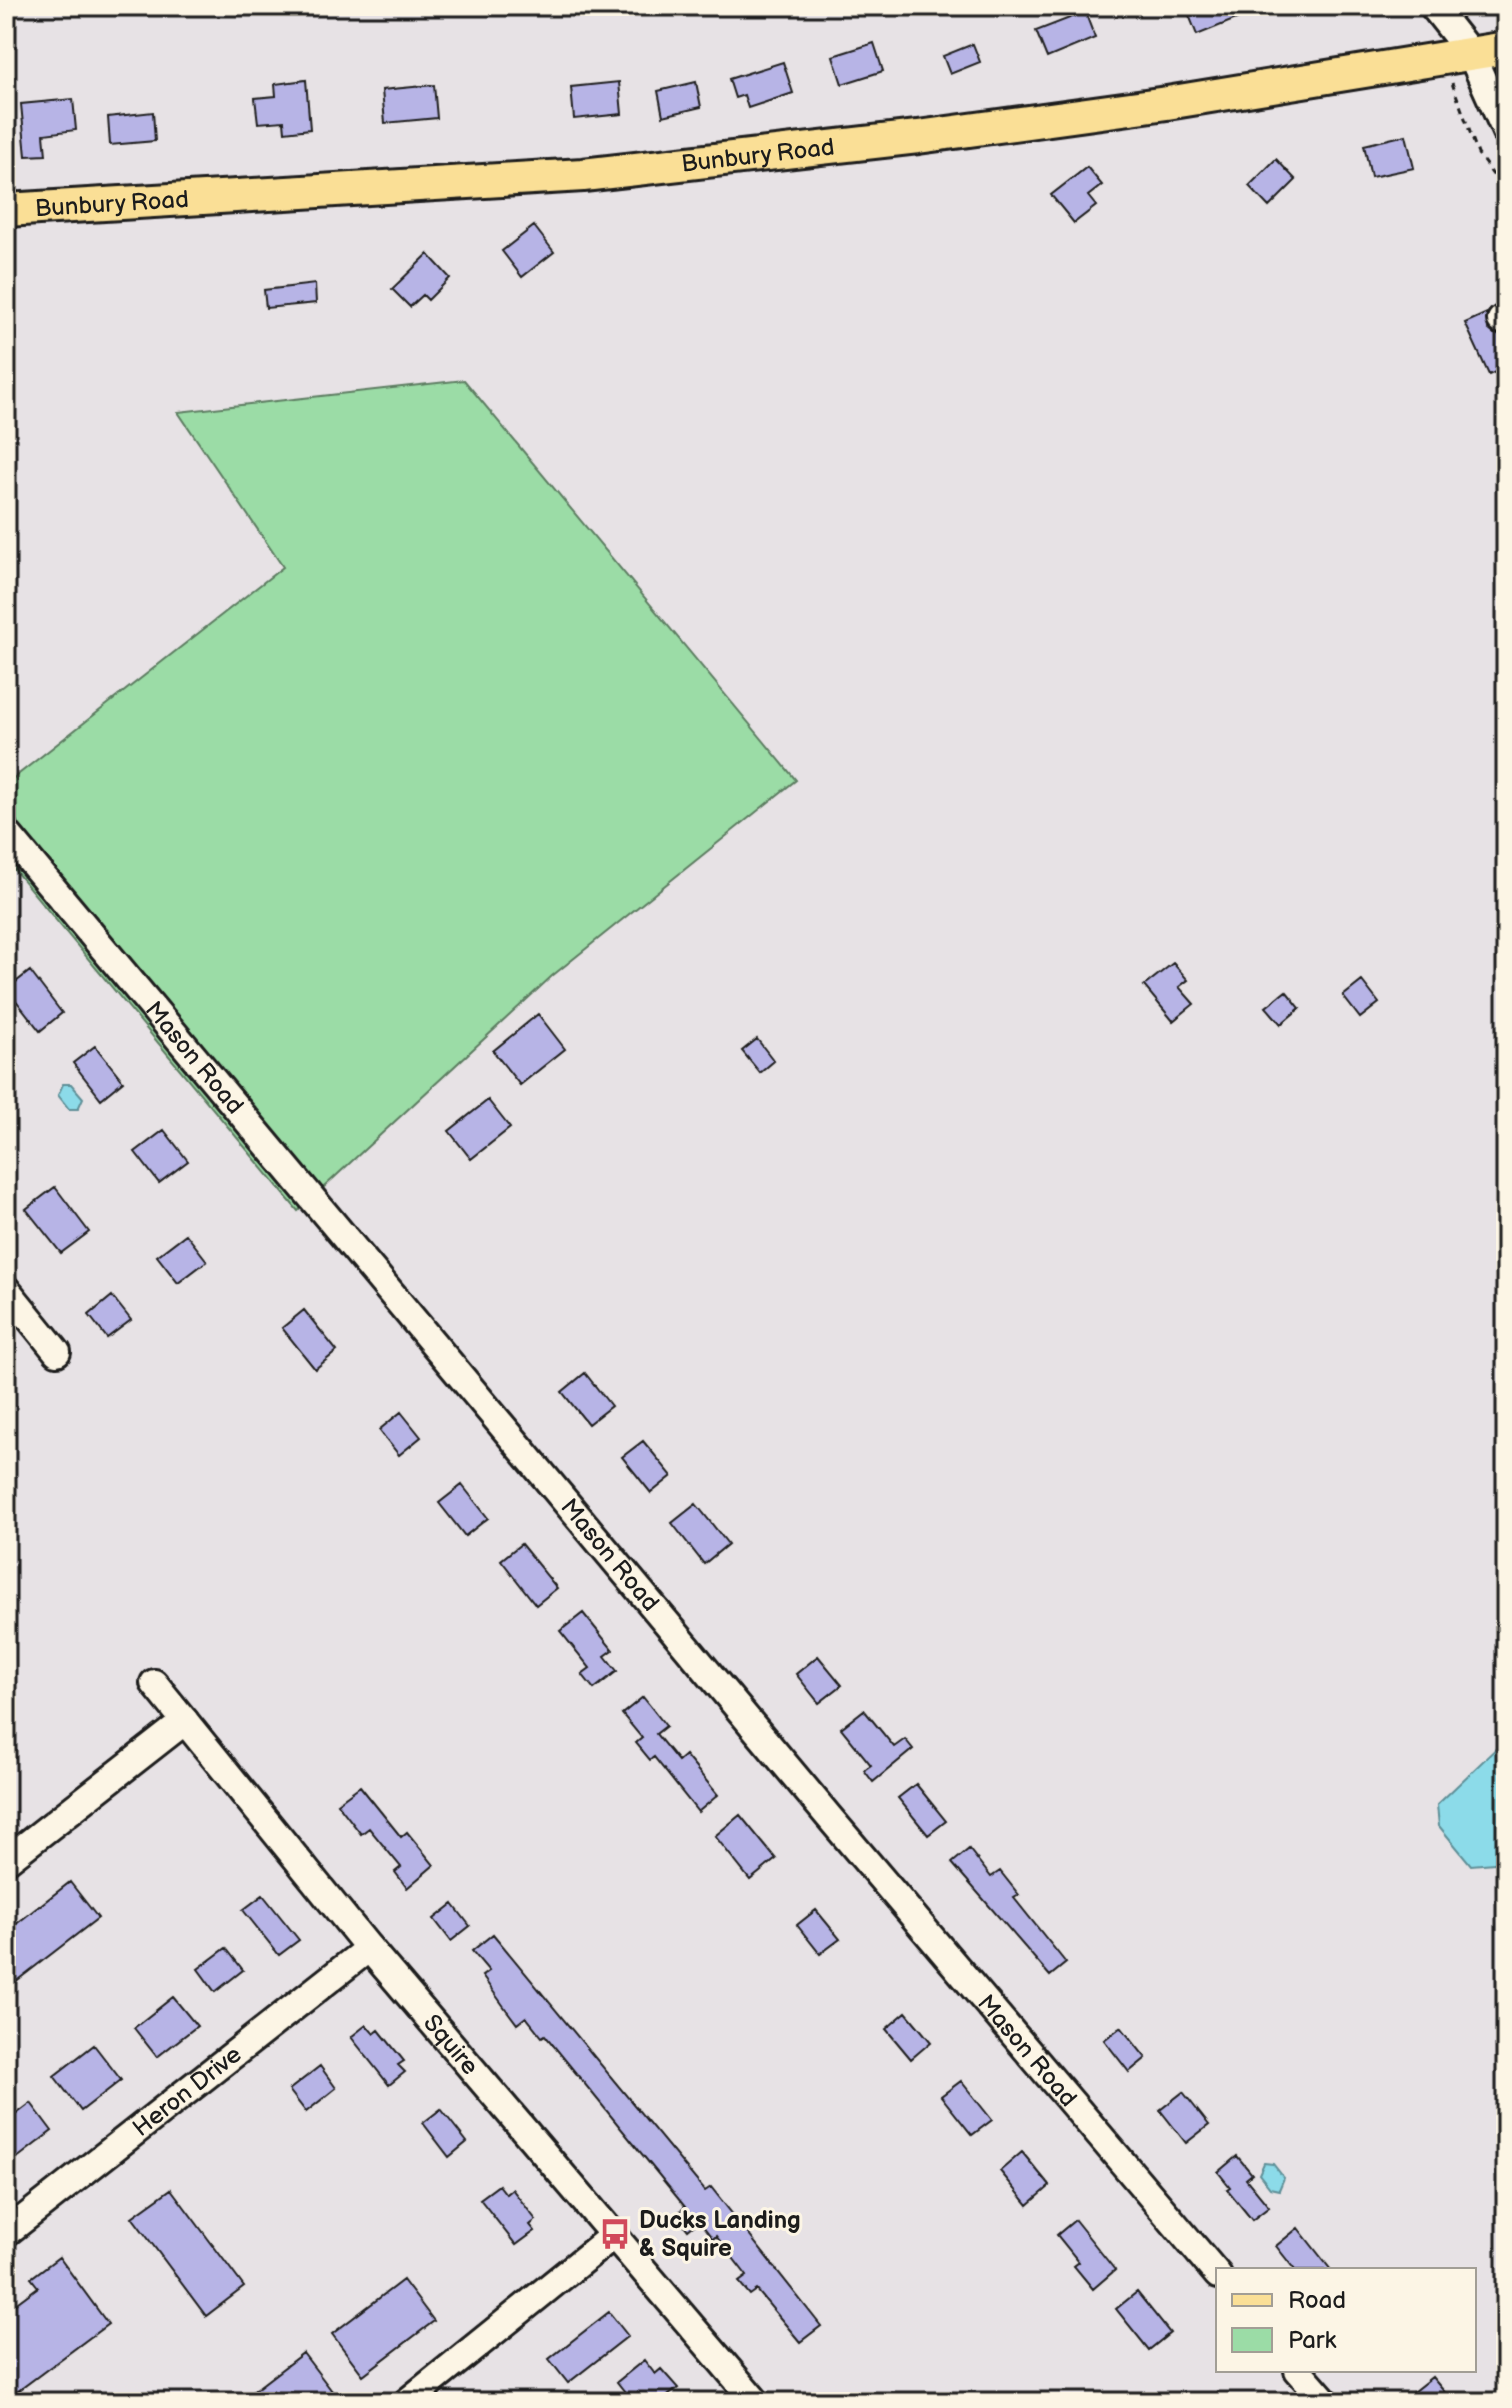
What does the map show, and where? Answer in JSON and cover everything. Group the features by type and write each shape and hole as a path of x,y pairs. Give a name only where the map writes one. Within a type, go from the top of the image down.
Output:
{"main road":[{"name":"Bunbury Road","path":"6,210 598,173 931,136 1167,103 1506,48"}],"street":[{"path":"1433,6 1458,56 1506,132"},
{"name":"Mason Road","path":"6,832 819,1805 1216,2273"},
{"path":"6,1289 57,1352"},
{"name":"Squire","path":"154,1683 369,1948 756,2402"},
{"path":"6,1861 185,1721"},
{"name":"Heron Drive","path":"6,2233 369,1948"},
{"path":"407,2402 615,2234"},
{"path":"1300,2372 1326,2402"}],"path":[{"path":"1458,56 1467,130 1478,154 1506,193"}],"green space":[{"path":"464,380 796,780 552,976 298,1211 6,860 6,784 283,567 178,412"}],"water":[{"path":"63,1084 71,1084 83,1098 78,1109 69,1109 58,1095"},
{"path":"1506,1739 1506,1862 1471,1865 1439,1826 1437,1805"},
{"path":"1264,2163 1273,2164 1284,2178 1279,2190 1270,2188 1259,2174"}],"building":[{"path":"1197,6 1268,6 1197,35 1187,10"},
{"path":"1085,12 1095,38 1047,58 1036,31"},
{"path":"874,43 883,71 842,84 833,56"},
{"path":"973,44 980,62 950,74 943,56"},
{"path":"783,62 793,93 748,108 744,95 735,98 729,79"},
{"path":"306,80 310,129 285,132 284,121 258,123 255,98 276,96 275,84"},
{"path":"619,82 622,114 574,119 571,87"},
{"path":"696,82 701,107 663,116 658,91"},
{"path":"434,85 437,118 385,123 382,90"},
{"path":"73,99 76,130 44,134 46,155 26,156 21,104"},
{"path":"153,112 155,141 110,145 108,117"},
{"path":"1406,135 1414,168 1371,177 1364,145"},
{"path":"1276,159 1296,180 1269,207 1249,186"},
{"path":"1087,167 1102,185 1088,196 1096,206 1074,223 1051,195"},
{"path":"534,226 554,252 522,277 502,251"},
{"path":"428,254 450,278 428,300 423,295 410,307 392,289"},
{"path":"315,284 316,303 266,308 264,290"},
{"path":"1487,313 1488,329 1494,334 1506,335 1506,367 1489,375 1465,323"},
{"path":"1173,963 1188,980 1179,987 1194,1004 1173,1021 1144,986"},
{"path":"30,971 62,1013 40,1031 7,989"},
{"path":"1362,981 1379,1003 1360,1018 1343,996"},
{"path":"1286,991 1300,1008 1281,1024 1266,1007"},
{"path":"538,1014 565,1049 520,1085 493,1051"},
{"path":"757,1039 774,1061 760,1073 742,1051"},
{"path":"95,1046 123,1081 101,1099 73,1063"},
{"path":"488,1100 510,1128 471,1159 449,1131"},
{"path":"164,1130 188,1161 159,1183 135,1152"},
{"path":"55,1187 89,1232 61,1253 26,1209"},
{"path":"186,1234 207,1261 178,1283 157,1256"},
{"path":"112,1296 131,1320 107,1338 89,1315"},
{"path":"304,1310 337,1351 315,1369 282,1328"},
{"path":"585,1373 611,1406 588,1424 562,1392"},
{"path":"401,1412 421,1437 399,1455 379,1430"},
{"path":"643,1441 672,1476 651,1493 622,1457"},
{"path":"462,1485 488,1518 465,1536 439,1503"},
{"path":"696,1504 728,1544 704,1564 672,1523"},
{"path":"521,1544 557,1588 536,1605 501,1560"},
{"path":"583,1613 613,1650 605,1656 617,1671 594,1689 582,1674 590,1668 560,1631"},
{"path":"818,1656 842,1685 819,1703 796,1674"},
{"path":"643,1697 666,1726 656,1734 678,1761 685,1755 718,1795 698,1812 654,1757 650,1760 636,1743 642,1738 622,1714"},
{"path":"864,1710 894,1747 905,1739 913,1749 873,1782 864,1770 871,1765 841,1728"},
{"path":"916,1784 946,1821 928,1835 898,1798"},
{"path":"360,1786 401,1837 407,1832 434,1865 407,1888 395,1872 401,1867 369,1828 361,1834 337,1803"},
{"path":"740,1815 776,1859 750,1880 715,1836"},
{"path":"969,1849 991,1877 1000,1871 1019,1895 1014,1898 1066,1963 1050,1976 952,1863"},
{"path":"70,1882 98,1918 6,1989 6,1932"},
{"path":"263,1895 299,1940 279,1955 243,1910"},
{"path":"453,1904 470,1926 451,1941 434,1919"},
{"path":"816,1910 840,1939 820,1954 797,1925"},
{"path":"493,1934 705,2191 711,2187 821,2326 800,2342 757,2290 750,2295 739,2282 747,2276 716,2236 713,2239 699,2221 688,2230 676,2215 685,2207 545,2035 542,2037 526,2017 517,2024 482,1976 489,1971 472,1951"},
{"path":"226,1948 243,1970 215,1992 198,1969"},
{"path":"173,1997 197,2026 157,2057 134,2028"},
{"path":"906,2012 931,2042 911,2059 886,2029"},
{"path":"366,2025 374,2034 379,2030 404,2061 398,2065 405,2072 389,2085 351,2037"},
{"path":"1121,2027 1146,2058 1129,2072 1104,2040"},
{"path":"94,2045 121,2080 81,2111 54,2076"},
{"path":"320,2066 336,2088 306,2112 289,2090"},
{"path":"961,2081 992,2120 972,2135 941,2096"},
{"path":"1183,2092 1209,2125 1186,2143 1160,2110"},
{"path":"31,2103 52,2131 12,2162 6,2155 6,2122"},
{"path":"441,2109 467,2142 449,2157 423,2123"},
{"path":"1022,2152 1050,2186 1028,2205 1000,2171"},
{"path":"1237,2156 1252,2174 1246,2179 1269,2207 1252,2220 1227,2189 1230,2187 1218,2172"},
{"path":"499,2185 506,2194 512,2189 536,2220 530,2225 535,2231 516,2245 480,2199"},
{"path":"171,2189 244,2287 206,2316 132,2217"},
{"path":"1075,2220 1115,2270 1093,2289 1074,2266 1079,2262 1057,2235"},
{"path":"1298,2228 1329,2268 1293,2268 1276,2246"},
{"path":"59,2257 108,2324 6,2400 6,2311 38,2287 31,2278"},
{"path":"403,2280 434,2321 363,2375 332,2334"},
{"path":"1137,2292 1170,2333 1149,2350 1116,2309"},
{"path":"609,2312 628,2336 568,2383 549,2359"},
{"path":"303,2353 332,2391 318,2402 239,2402"},
{"path":"644,2360 655,2374 661,2369 678,2388 660,2402 633,2402 617,2382"},
{"path":"1432,2377 1453,2402 1421,2402 1413,2392"}],"place":[{"name":"Ducks Landing & Squire","path":"615,2234"}]}
